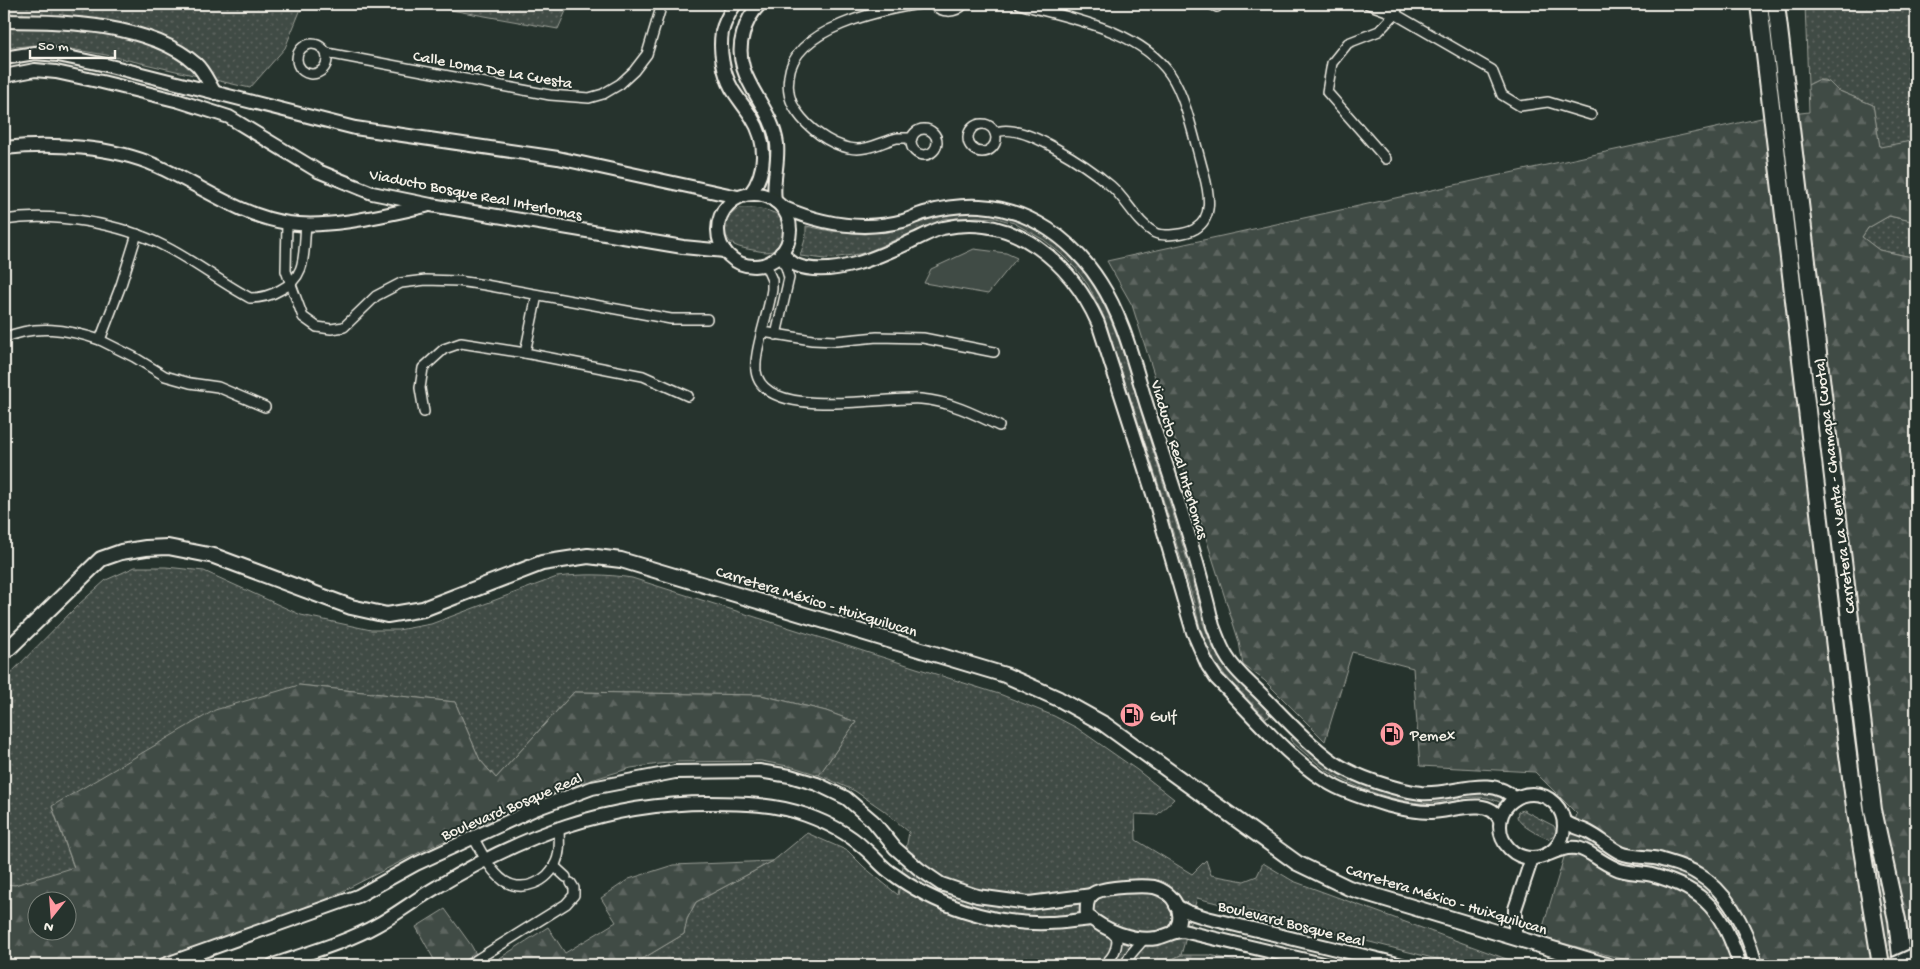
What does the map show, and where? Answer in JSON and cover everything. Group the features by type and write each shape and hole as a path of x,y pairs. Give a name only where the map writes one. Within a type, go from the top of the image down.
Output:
{"highway":[{"name":"Carretera La Venta - Chamapa (Cuota)","path":"1759,4 1845,732 1855,807 1881,965"},
{"name":"Carretera La Venta - Chamapa (Cuota)","path":"1776,4 1873,810 1897,920 1902,965"}],"main road":[{"path":"735,4 722,31 721,51 724,69 731,88 753,119 761,137 763,166 760,177 744,196 726,207 719,221 718,236 725,251 736,260 744,264 754,265 765,264 779,255 788,241 790,226 788,219 778,204 774,186 777,143 766,108 753,91 741,60 740,44 746,24 760,4"},
{"path":"4,22 52,21 90,25 152,38 176,49 197,65 215,93"},
{"path":"4,58 35,53 58,55 106,65 355,128 558,158 744,196 766,196 778,204"},
{"name":"Viaducto Bosque Real Interlomas","path":"4,76 35,70 56,72 179,101 229,117 318,171 372,193 683,247 725,251"},
{"path":"4,148 29,145 81,148 132,157 156,165 254,215 287,223 306,225 376,216 431,204"},
{"name":"Viaducto Real Interlomas","path":"778,204 802,215 835,224 868,227 903,221 942,208 978,206 1000,208 1020,214 1036,222 1065,242 1086,262 1100,280 1118,315 1174,489 1213,626 1232,665 1301,734 1335,763 1347,770 1394,787 1421,792 1435,793 1474,786 1498,788 1510,793 1516,799"},
{"path":"779,255 803,267 828,268 846,266 865,262 942,228 975,226 994,227 1010,232 1039,248 1069,275 1091,307 1098,322 1153,494 1193,632 1208,666 1216,678 1286,748 1312,771 1336,787 1387,805 1416,812 1434,812 1472,806 1490,809 1496,813 1500,820 1504,842 1513,852 1522,857 1532,858 1560,849 1577,847 1616,869 1650,874 1689,888 1711,907 1727,930 1740,965"},
{"name":"Carretera México - Huixquilucan","path":"4,653 101,560 121,552 146,548 168,547 214,556 352,608 387,615 422,609 542,563 588,556 621,560 1004,675 1059,698 1104,724 1297,863 1349,888 1606,965"},
{"name":"Boulevard Bosque Real","path":"164,965 358,896 416,864 473,837 535,809 592,788 675,772 759,771 790,776 817,784 846,798 872,821 895,848 918,869 941,884 977,896 1029,903 1092,895 1103,890 1155,887 1173,898 1176,906 1188,912 1402,965"},
{"path":"1500,820 1507,807 1516,799 1530,794 1546,797 1558,807 1564,821 1564,834 1559,845 1549,854"},
{"path":"273,965 360,934 436,887 486,860 559,828 623,810 676,803 727,803 771,806 804,814 840,829 864,847 887,871 919,893 959,909 998,920 1047,924 1092,919"},
{"path":"1564,821 1573,827 1588,832 1622,853 1653,858 1681,866 1698,874 1722,895 1733,908 1747,936 1756,965"},
{"path":"1515,938 1515,909 1532,858"},
{"path":"1092,895 1086,907 1087,915 1118,933 1144,939 1165,936 1174,931 1180,919 1176,906"},
{"name":"Boulevard Bosque Real","path":"1174,931 1183,931 1327,965"},
{"path":"1894,965 1916,955"}],"street":[{"name":"Calle Loma De La Cuesta","path":"327,53 550,95 589,98 603,94 620,84 643,60 655,32 662,4"},
{"path":"912,138 897,138 864,149 850,149 834,144 800,116 793,106 788,93 789,72 792,61 800,49 808,41 820,34 848,22 899,6 920,4"},
{"path":"932,4 940,10 947,12 955,11 964,4"},
{"path":"995,134 1001,130 1020,132 1068,154 1111,186 1129,204 1142,224 1156,234 1177,235 1195,230 1206,219 1209,201 1206,179 1181,96 1170,75 1149,53 1116,33 1085,22 1019,4"},
{"path":"1368,4 1395,14 1492,70 1502,94 1520,106 1548,102 1590,114"},
{"path":"1386,159 1327,92 1332,62 1348,43 1380,31 1395,14 1399,4"},
{"path":"4,220 66,219 137,234 177,253 250,298 270,296 292,285 300,271 306,225"},
{"path":"287,223 286,271 304,317 317,327 331,330 344,327 376,296 401,283 426,280 458,281 620,308 671,319 707,319"},
{"path":"100,340 121,285 137,234"},
{"path":"776,335 789,278 786,267 779,255"},
{"path":"765,264 772,280 772,289 756,371 760,383 769,392 780,398 795,401 839,403 922,399 966,410 999,426"},
{"path":"525,353 537,295"},
{"path":"4,338 18,332 50,328 75,331 100,340 134,357 165,376 190,383 218,387 265,406"},
{"path":"763,332 812,340 836,341 900,336 923,338 994,352"},
{"path":"424,412 420,388 423,368 444,349 461,344 525,353 644,376 688,396"},
{"path":"473,837 486,860 496,874 505,882 517,886 529,885 540,881 550,873 554,866 559,849 559,828"},
{"path":"468,965 566,904 574,895 574,888 569,880 554,866"},
{"path":"1104,965 1112,958 1117,947 1117,938 1107,928"},
{"path":"1125,965 1131,954 1144,939"}],"green space":[{"path":"4,4 303,4 285,48 250,88 106,55 59,47 36,45 4,48"},
{"path":"417,4 569,4 558,29"},
{"path":"1805,4 1916,4 1916,140 1880,148 1873,105 1837,90 1824,80 1818,80 1808,85"},
{"path":"1818,80 1829,82 1837,90 1873,105 1880,147 1916,140 1916,222 1889,216 1868,228 1862,237 1879,250 1916,258 1916,938 1852,965 1645,965 1540,937 1577,814 1535,772 1420,766 1413,668 1352,652 1325,741 1264,680 1243,665 1239,642 1132,305 1107,261 1766,117 1809,112 1808,85"},
{"path":"740,208 770,211 778,215 782,219 785,229 781,244 770,252 765,252 739,247 729,241 725,231 726,225 731,215"},
{"path":"977,212 1006,217 1045,235 1078,265 1102,301 1127,364 1184,550 1204,625 1212,646 1225,667 1270,713 1269,717 1266,718 1225,676 1207,648 1160,489 1104,317 1088,285 1061,254 1044,240 1014,223 996,218 977,217 943,219 865,253 826,259 800,256 806,236 806,226 831,231 865,234 905,226 943,214"},
{"path":"1889,216 1916,222 1916,258 1879,250 1862,237 1868,228"},
{"path":"974,249 1006,253 1017,258 988,294 924,283 931,269"},
{"path":"135,567 166,567 204,571 301,615 371,630 398,630 431,624 557,577 594,575 632,578 1002,695 1054,716 1077,728 1137,770 1174,799 1157,815 1135,814 1136,840 1192,874 1206,860 1211,875 1244,881 1257,876 1263,863 1293,881 1523,965 1460,965 1197,898 1181,955 1160,965 632,965 684,934 687,919 696,902 773,861 807,833 848,851 898,895 909,832 883,810 855,791 819,775 856,722 826,711 761,695 574,692 496,778 480,760 455,702 299,685 52,807 74,868 15,885 4,884 4,680 79,604 106,580"},
{"path":"299,685 455,702 480,760 496,778 574,692 761,695 826,711 856,722 819,775 793,767 761,761 674,762 631,768 531,801 412,856 323,901 148,965 4,965 4,884 15,885 74,867 52,806 215,710"},
{"path":"1294,737 1330,767 1343,775 1367,784 1495,793 1506,799 1503,804 1483,797 1420,803 1384,796 1335,776 1291,741 1290,738"},
{"path":"1523,810 1554,826 1556,831 1554,836 1549,839 1522,824 1517,817 1518,812"},
{"path":"773,861 696,902 687,919 684,934 632,965 489,965 548,927 565,953 616,922 601,898 629,879 673,865"},
{"path":"445,909 471,945 482,965 437,965 416,927"},
{"path":"1181,955 1210,955 1253,965 1160,965"}],"place":[{"name":"Gulf","path":"1132,715"},
{"name":"Pemex","path":"1392,734"}]}
